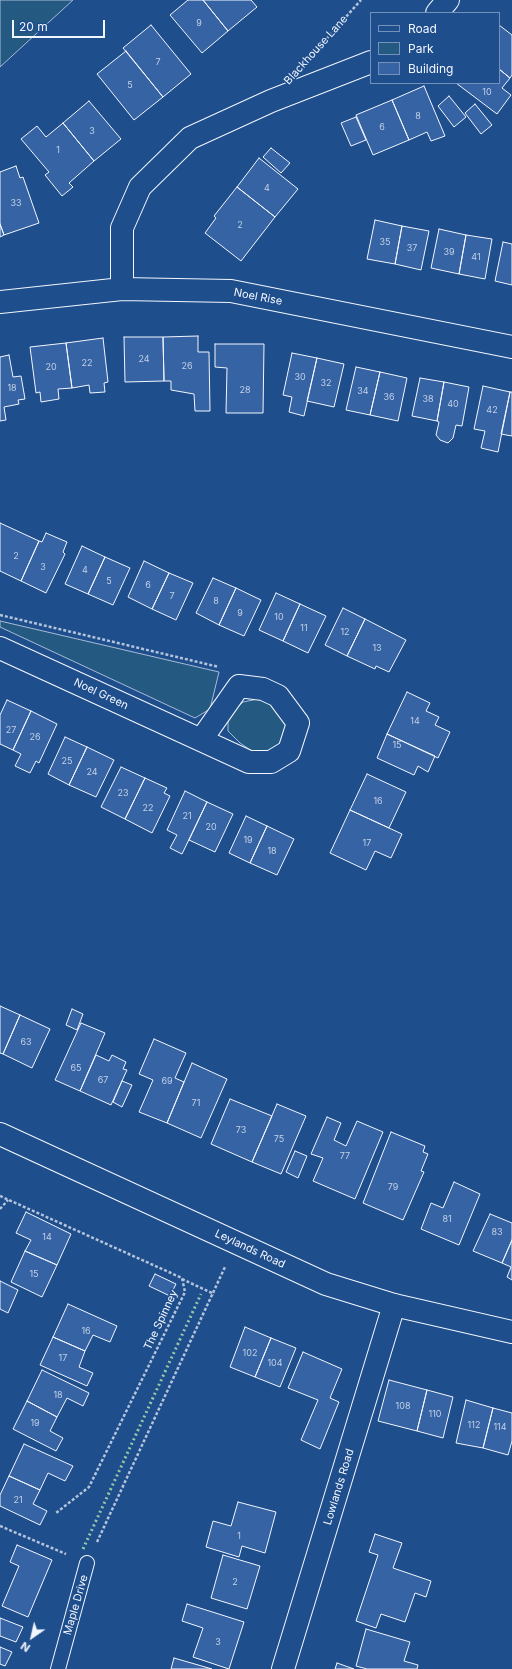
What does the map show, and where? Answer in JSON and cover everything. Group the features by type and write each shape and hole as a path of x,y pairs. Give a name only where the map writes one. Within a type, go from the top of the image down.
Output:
{"street":[{"path":"438,12 448,0"},
{"name":"Blackhouse Lane","path":"122,289 122,228 140,187 190,138 271,101 370,62"},
{"name":"Noel Rise","path":"0,302 122,289 231,291 512,347"},
{"name":"Noel Green","path":"0,648 249,762 271,762 289,751 298,723 278,696 263,689 239,686"},
{"path":"201,740 239,686"},
{"name":"Leylands Road","path":"0,1134 326,1284 394,1305 512,1332"},
{"name":"Lowlands Road","path":"283,1669 394,1305"}],"lane":[{"name":"Maple Drive","path":"58,1669 87,1563"}],"path":[{"name":"Blackhouse Lane","path":"308,59 361,0"},
{"path":"0,615 240,672 239,686"},
{"name":"The Spinney","path":"0,1196 182,1278 185,1292 89,1487 56,1512"},
{"path":"0,1210 8,1200"},
{"path":"87,1563 214,1294 236,1243"},
{"path":"182,1278 214,1294"},
{"name":"Maple Drive","path":"0,1526 87,1563"}],"green space":[{"path":"0,0 73,0 0,67"},
{"path":"0,621 219,672 210,709 195,718 0,627"},
{"path":"258,699 271,704 287,724 280,744 269,751 252,751 240,743 228,731 228,716 243,702"}],"building":[{"path":"188,0 203,0 228,31 202,53 170,15"},
{"path":"203,0 251,0 257,7 228,31"},
{"path":"151,25 191,74 163,97 123,48"},
{"path":"500,26 512,35 512,75 510,78 500,70"},
{"path":"126,51 163,97 134,120 97,74"},
{"path":"500,70 510,78 502,88 511,95 497,114 457,84 500,84"},
{"path":"424,86 445,136 431,141 427,132 409,140 392,100"},
{"path":"449,96 466,117 454,127 438,106"},
{"path":"392,100 409,140 373,155 356,115"},
{"path":"89,101 121,139 94,161 63,123"},
{"path":"475,104 492,125 481,134 465,113"},
{"path":"356,117 366,140 351,146 341,123"},
{"path":"63,123 94,161 69,183 73,187 62,196 45,175 49,172 21,139 37,126 46,137"},
{"path":"271,148 290,163 281,173 263,157"},
{"path":"259,158 298,189 275,217 237,187"},
{"path":"16,166 20,178 23,177 39,223 4,235 0,224 0,172"},
{"path":"237,187 275,217 241,261 205,233 216,218 214,216"},
{"path":"375,220 402,226 395,264 367,259"},
{"path":"0,224 4,235 0,237"},
{"path":"402,226 429,231 421,270 395,264"},
{"path":"439,229 466,235 459,274 431,268"},
{"path":"466,235 492,239 485,279 459,274"},
{"path":"503,242 512,244 512,285 495,281"},
{"path":"198,336 198,352 209,352 210,411 195,411 194,394 171,390 171,381 164,381 163,337"},
{"path":"124,337 163,337 164,381 125,382"},
{"path":"103,338 108,382 104,383 105,392 90,393 89,385 72,388 66,343"},
{"path":"66,343 72,388 58,389 59,399 41,402 40,392 36,393 30,347"},
{"path":"215,344 264,344 263,413 226,413 227,368 215,367"},
{"path":"292,353 317,358 304,416 289,412 292,397 283,395"},
{"path":"9,355 13,377 21,376 25,399 18,400 19,404 4,407 6,420 0,421 0,357"},
{"path":"317,358 344,364 334,407 307,401"},
{"path":"356,367 380,372 370,415 346,410"},
{"path":"380,372 407,378 398,421 370,415"},
{"path":"420,378 444,382 437,421 412,416"},
{"path":"444,382 469,387 462,426 456,425 453,438 448,443 440,440 436,435"},
{"path":"483,386 510,392 498,452 481,448 485,431 474,429"},
{"path":"510,392 512,392 512,436 501,434"},
{"path":"0,523 39,541 21,581 0,571"},
{"path":"46,533 67,542 63,552 65,554 46,593 21,581 39,541 42,542"},
{"path":"82,546 105,557 88,594 65,584"},
{"path":"105,557 130,568 113,605 88,594"},
{"path":"144,561 169,573 152,609 128,597"},
{"path":"169,573 193,583 176,620 152,609"},
{"path":"213,578 236,588 219,625 196,613"},
{"path":"236,588 261,600 244,636 219,625"},
{"path":"276,593 300,604 283,641 259,630"},
{"path":"300,604 326,616 308,653 283,641"},
{"path":"343,608 365,619 347,656 325,645"},
{"path":"365,619 406,640 389,672 376,666 375,669 347,656"},
{"path":"407,692 430,703 426,711 439,717 435,725 450,732 438,758 387,734"},
{"path":"7,700 31,711 13,750 0,744 0,715"},
{"path":"31,711 57,724 39,763 36,761 30,773 15,766 21,754 13,750"},
{"path":"387,734 435,756 428,772 418,766 414,775 377,758"},
{"path":"65,737 87,747 69,785 48,774"},
{"path":"87,747 114,760 96,797 69,785"},
{"path":"121,767 145,778 125,819 101,807"},
{"path":"367,774 406,792 389,828 350,810"},
{"path":"145,778 167,788 164,793 170,796 152,833 125,819"},
{"path":"185,791 207,802 182,854 170,848 177,835 167,830"},
{"path":"207,802 233,814 215,852 189,840"},
{"path":"350,810 402,834 391,858 375,851 366,870 330,853"},
{"path":"246,816 267,826 250,863 229,853"},
{"path":"267,826 294,839 277,875 250,863"},
{"path":"0,1006 20,1015 3,1054 0,1053"},
{"path":"72,1009 83,1014 77,1030 66,1025"},
{"path":"20,1015 50,1029 32,1068 3,1054"},
{"path":"81,1023 105,1033 80,1091 55,1080"},
{"path":"154,1039 186,1053 175,1078 184,1082 167,1123 139,1112 153,1080 139,1074"},
{"path":"96,1055 109,1061 112,1055 126,1062 123,1069 127,1070 111,1105 80,1091"},
{"path":"192,1063 227,1079 201,1138 167,1123"},
{"path":"122,1081 132,1085 122,1107 113,1102"},
{"path":"230,1099 272,1116 252,1162 211,1144"},
{"path":"277,1104 306,1116 281,1174 252,1162"},
{"path":"327,1117 341,1123 334,1140 346,1146 357,1121 383,1132 355,1199 313,1181 323,1158 311,1154"},
{"path":"391,1132 425,1146 423,1152 428,1154 421,1171 424,1172 403,1220 363,1203"},
{"path":"295,1151 307,1156 298,1178 286,1172"},
{"path":"454,1182 480,1194 459,1245 421,1229 431,1203 443,1208"},
{"path":"26,1212 71,1234 57,1265 25,1251 31,1240 16,1233"},
{"path":"490,1214 512,1223 512,1240 502,1263 473,1251"},
{"path":"512,1240 512,1280 507,1277 511,1267 502,1263"},
{"path":"25,1251 57,1265 42,1297 11,1282"},
{"path":"155,1274 176,1284 170,1296 149,1286"},
{"path":"0,1281 18,1290 8,1313 0,1309"},
{"path":"68,1304 117,1326 110,1342 93,1335 85,1351 53,1337"},
{"path":"245,1327 271,1338 255,1377 230,1367"},
{"path":"53,1337 85,1351 79,1367 93,1373 87,1386 40,1365"},
{"path":"271,1338 296,1348 280,1387 255,1377"},
{"path":"303,1352 342,1369 330,1398 339,1402 320,1449 301,1440 318,1400 288,1388"},
{"path":"42,1370 89,1393 83,1406 67,1398 57,1417 27,1401"},
{"path":"389,1380 427,1390 417,1431 378,1421"},
{"path":"427,1390 453,1397 443,1438 417,1431"},
{"path":"466,1400 493,1408 483,1448 456,1443"},
{"path":"27,1401 57,1417 50,1431 63,1438 56,1451 13,1429"},
{"path":"493,1408 512,1413 512,1441 508,1455 483,1448"},
{"path":"24,1444 73,1466 65,1481 48,1473 40,1490 9,1476"},
{"path":"9,1476 40,1490 33,1504 47,1511 40,1525 0,1506 0,1495"},
{"path":"238,1502 276,1512 265,1553 242,1546 239,1557 206,1547 213,1521 231,1526"},
{"path":"375,1534 402,1543 393,1568 431,1581 426,1597 415,1593 405,1622 381,1614 376,1628 356,1621 378,1555 369,1552"},
{"path":"17,1545 52,1560 28,1617 2,1606 19,1566 10,1562"},
{"path":"223,1555 260,1566 247,1609 211,1598"},
{"path":"187,1604 244,1622 229,1669 193,1657 203,1628 182,1621"},
{"path":"0,1618 23,1627 16,1642 0,1636"},
{"path":"366,1629 410,1642 404,1661 418,1665 417,1669 367,1669 356,1666"},
{"path":"0,1647 12,1652 5,1666 0,1664"},
{"path":"174,1658 212,1669 171,1669"},
{"path":"337,1663 354,1669 335,1669"}],"hedge":[{"path":"83,1549 201,1294"}]}
